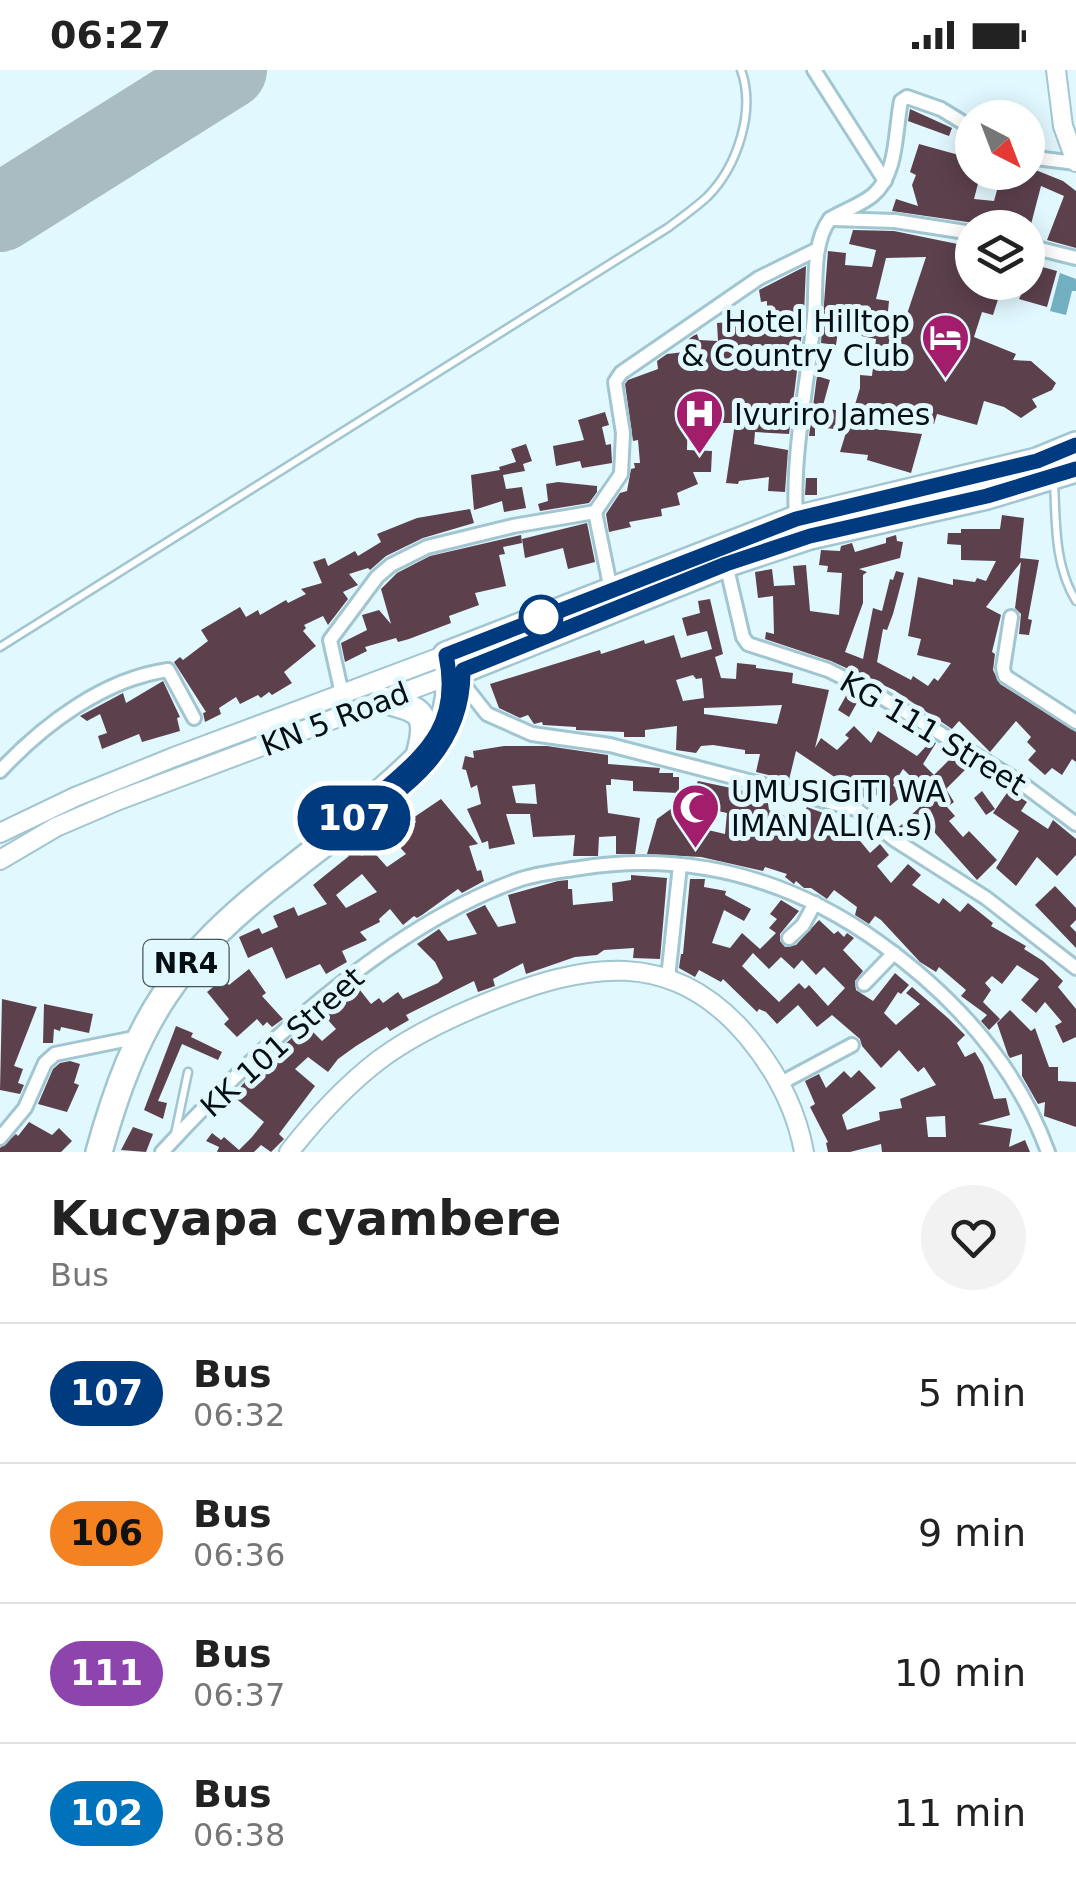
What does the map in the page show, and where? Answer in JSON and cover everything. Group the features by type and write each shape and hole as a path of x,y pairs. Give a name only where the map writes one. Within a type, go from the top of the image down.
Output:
{"highway":[{"name":"KN 5 Road","path":"456,667 611,590 796,519 1037,461 1076,445"},
{"name":"KN 5 Road","path":"456,667 810,536 987,496 1065,473"},
{"name":"NR4","path":"346,827 366,803 432,742 446,716 456,667"},
{"name":"NR4","path":"99,1152 113,1101 139,1038 179,972 221,926 346,827 395,794 440,750 456,724 456,667"},
{"path":"383,700 414,708 423,718 419,757"}],"main road":[{"path":"1056,70 1063,126 1076,163"},
{"name":"KN 5 Road","path":"0,833 88,792 342,694 456,667"},
{"name":"KN 5 Road","path":"0,860 56,827 103,807 383,700 456,667"},
{"path":"289,1152 320,1114 379,1060 457,1015 529,984 580,972 624,970 668,978 728,1014 780,1083 796,1117 804,1152"}],"street":[{"path":"814,70 885,180"},
{"path":"796,519 794,488 800,407 814,317 818,250 830,218 873,195 885,180 901,101 907,97 955,118"},
{"path":"1045,159 1076,163"},
{"path":"830,218 895,221 955,231"},
{"path":"611,590 596,512 620,474 623,433 615,382 621,372 759,278 818,250"},
{"path":"1045,250 1076,258"},
{"path":"342,694 330,640 391,564 427,548 513,526 596,512"},
{"name":"KG 111 Street","path":"726,564 748,644 828,670 878,695 1021,783 1076,824"},
{"path":"1011,616 1005,676 1076,722"},
{"path":"456,667 488,714 514,728 547,738 610,745 856,809 896,840 998,906 1076,968"},
{"path":"0,770 26,744 82,703 103,690 152,672 168,670 194,718"},
{"name":"KK 101 Street","path":"162,1152 325,995 441,918 523,878 624,861 740,875 840,916 894,953 948,996 986,1041 1019,1091 1048,1152"},
{"path":"668,978 680,865"},
{"path":"790,938 815,904"},
{"path":"864,984 894,953"},
{"path":"0,1138 25,1108 45,1063 55,1054 139,1038"},
{"path":"780,1083 852,1045"}],"lane":[{"path":"0,646 669,227 709,195 730,166 745,121 746,82 741,70"},
{"path":"1065,473 1057,547 1076,601"},
{"path":"174,1139 188,1072"}],"water":[{"path":"1060,273 1076,279 1076,291 1072,291 1066,315 1050,311"}],"building":[{"path":"910,109 952,128 949,136 908,121"},
{"path":"919,144 955,154 955,190 976,190 974,199 994,201 997,190 1040,190 1035,210 955,210 955,220 892,211 896,199 918,206 912,185 916,175 910,172"},
{"path":"1045,174 1076,191 1076,248 1047,240 1064,196 1045,188"},
{"path":"853,230 894,231 955,244 955,300 998,300 993,315 982,312 974,337 1016,354 1013,360 1031,361 1056,383 1052,390 1032,399 1037,407 1021,418 984,401 977,425 937,414 934,424 926,422 924,429 854,408 860,375 872,376 876,339 838,331 836,345 821,343 828,251 846,253 845,265 872,267 876,250 849,244","holes":["926,257 904,323 887,321 889,301 876,299 886,258"]},
{"path":"806,266 804,316 789,434 755,432 754,444 788,450 785,492 768,491 769,477 726,483 735,423 715,423 715,408 688,409 687,450 712,451 711,472 693,472 698,484 677,493 680,505 661,509 662,516 629,522 631,527 609,532 606,514 620,493 627,491 634,463 640,463 625,384 658,369 657,361 667,354 693,351 689,339 697,334 699,340 718,341 717,323 767,319 767,301 761,302 759,290"},
{"path":"1045,268 1057,271 1047,307 1022,300 1045,300"},
{"path":"817,376 830,380 822,409 836,410 835,429 815,427 815,436 809,436"},
{"path":"605,412 609,425 602,427 606,445 611,444 612,463 582,468 580,461 556,466 553,446 584,440 578,420"},
{"path":"848,426 922,434 911,473 867,460 868,455 840,452"},
{"path":"526,444 532,461 523,464 525,471 503,475 506,489 522,487 526,508 504,512 502,501 474,510 471,475 500,470 499,467 516,462 511,449"},
{"path":"806,478 817,478 817,495 805,495"},
{"path":"546,484 597,486 597,492 589,503 540,511 538,504 548,501"},
{"path":"470,509 474,523 423,538 386,556 370,570 349,574 358,585 343,592 348,599 328,625 323,616 304,625 303,631 316,646 284,672 292,683 272,695 258,695 240,704 236,697 219,708 221,714 205,722 206,712 174,662 180,657 183,660 208,641 201,630 240,607 246,617 258,610 260,615 306,594 301,589 322,583 313,562 325,558 328,566 355,551 358,556 381,542 377,534 417,518"},
{"path":"1002,515 1024,518 1020,558 1039,560 1028,619 1032,620 1029,635 1019,634 1021,614 1015,608 1021,562 986,607 1001,615 992,652 993,670 1000,684 1076,732 1076,762 1072,759 1062,775 1052,768 1045,775 1028,760 1036,751 1027,742 1031,737 1016,721 990,752 959,721 952,729 894,690 831,661 765,639 766,632 774,634 773,596 758,598 755,572 772,569 774,586 795,585 793,566 806,565 810,611 839,615 842,573 827,572 828,566 819,565 821,550 840,551 841,546 852,543 855,552 886,543 886,538 896,535 897,541 903,542 900,558 859,569 867,572 863,575 863,603 845,652 863,659 873,608 882,611 890,579 896,571 904,573 887,630 883,629 877,662 928,686 934,678 938,681 951,663 917,655 921,639 908,636 918,577 953,585 953,579 986,581 996,561 961,560 961,545 947,544 948,533 1000,529"},
{"path":"587,523 595,562 568,569 563,548 525,558 522,539"},
{"path":"521,535 522,543 503,547 505,554 499,555 506,586 475,593 479,605 449,616 451,623 409,639 398,642 396,638 365,647 367,651 345,662 341,643 367,630 362,615 379,610 391,624 381,589 397,573 430,556"},
{"path":"710,599 723,654 715,657 721,678 736,679 737,663 756,665 793,673 792,683 829,690 815,748 821,738 837,750 854,726 871,743 878,731 917,756 932,740 936,743 923,764 934,775 952,757 965,770 946,789 954,802 947,807 955,816 949,821 963,837 969,831 997,860 977,880 927,824 910,838 900,831 898,828 931,796 903,769 893,785 902,796 890,806 879,793 868,803 862,796 858,799 844,791 841,795 825,791 836,778 796,751 789,780 756,772 760,754 745,754 745,750 713,745 701,746 696,753 676,750 677,726 645,730 645,737 624,737 624,732 534,724 528,715 520,718 499,708 490,684 600,650 601,654 674,635 681,658 712,649 707,631 687,636 682,618 700,613 698,601","holes":["693,675 702,678 704,698 683,701 676,680","782,705 777,724 704,714 704,708"]},
{"path":"163,681 180,717 180,731 142,742 139,734 102,749 98,736 107,733 100,714 87,721 80,716 123,693 126,703"},
{"path":"847,694 858,701 849,717 838,710"},
{"path":"547,746 608,755 608,764 660,768 659,773 673,773 673,777 679,777 679,793 633,791 633,781 611,779 611,785 606,785 608,813 640,818 635,854 616,854 616,836 599,837 598,856 573,856 575,835 533,837 530,814 506,814 515,844 489,849 488,841 482,843 467,809 481,804 477,785 471,788 466,770 462,769 465,756 474,758 473,751","holes":["535,784 537,804 516,803 512,786"]},
{"path":"698,781 755,793 755,804 768,803 769,810 800,821 807,807 838,822 842,819 870,853 880,844 889,855 877,866 891,883 908,864 921,875 912,885 939,904 943,898 960,912 968,903 993,923 991,926 1026,946 1024,949 1063,981 1058,987 1076,1009 1076,1037 1063,1043 1055,1026 1062,1022 1045,1002 1036,1013 1021,1000 1039,979 1017,965 1002,984 992,976 985,983 991,990 983,1002 1000,1019 989,1030 981,1021 987,1015 961,996 966,990 939,967 936,972 920,962 881,920 875,916 869,924 855,915 857,907 834,890 827,899 796,881 794,884 785,877 787,874 765,867 763,871 701,857 647,854 657,819 679,803 678,823 725,834 727,813 686,804"},
{"path":"1009,790 1027,802 1021,811 1048,829 1053,820 1076,839 1076,855 1057,876 1037,857 1016,886 996,868 1019,831 993,813"},
{"path":"982,791 995,809 986,815 974,798"},
{"path":"441,799 478,844 469,846 484,881 462,893 458,889 403,925 390,909 380,922 360,932 367,940 342,951 347,962 326,974 320,964 286,979 272,947 248,958 239,937 259,928 262,934 278,927 273,916 294,907 298,916 327,904 313,885 355,848 362,856 370,848 387,867 406,854 396,843 416,822 413,818","holes":["362,874 377,892 346,908 336,895"]},
{"path":"631,875 667,878 660,959 633,958 634,948 604,950 526,974 523,963 493,979 495,986 478,992 474,981 406,1015 409,1020 390,1031 387,1027 356,1046 328,1072 308,1057 295,1069 315,1086 279,1134 284,1139 271,1152 261,1145 254,1152 217,1152 219,1147 206,1141 212,1133 221,1140 224,1137 239,1150 252,1137 264,1122 233,1096 306,1025 322,1041 336,1029 321,1012 356,985 371,1004 379,998 383,1003 398,992 403,999 438,983 443,978 435,962 417,944 439,929 448,941 477,934 466,914 485,905 498,927 516,923 508,895 558,881 568,880 573,905 613,901 612,883 631,880"},
{"path":"690,879 705,879 704,887 726,891 725,895 751,909 744,921 724,910 712,943 730,948 742,933 760,949 776,933 769,928 777,919 770,914 781,900 799,911 780,934 785,947 796,945 819,920 834,934 838,931 844,937 847,933 854,938 843,950 863,971 855,981 856,990 873,1001 895,973 909,985 901,994 898,992 884,1013 896,1025 920,1004 906,993 912,987 948,1018 965,1035 957,1043 965,1057 975,1052 983,1065 994,1099 1006,1098 1010,1115 978,1124 1012,1129 1009,1147 1025,1140 1030,1152 882,1152 881,1144 850,1152 828,1152 828,1142 810,1107 815,1104 805,1081 819,1074 826,1088 844,1071 851,1078 859,1070 876,1088 842,1115 847,1130 880,1120 879,1112 902,1108 900,1099 936,1085 924,1067 918,1072 899,1050 881,1068 860,1039 832,1015 817,1027 798,1005 777,1024 766,1012 757,1012 723,979 721,982 699,970 695,977 679,968","holes":["753,953 769,969 781,957 794,969 802,960 816,975 824,967 845,988 828,1006 809,985 805,989 799,983 779,1002 742,966","945,1116 946,1137 928,1137 926,1117"]},
{"path":"1055,886 1076,908 1076,920 1070,926 1076,932 1076,948 1035,905"},
{"path":"249,969 266,993 262,996 283,1019 272,1027 267,1022 263,1026 257,1019 237,1037 224,1024 229,1019 207,992 223,979 229,985"},
{"path":"2,999 37,1007 14,1066 23,1069 18,1083 24,1085 20,1094 0,1090"},
{"path":"44,1004 93,1014 89,1033 61,1027 60,1031 54,1029 53,1043 43,1043"},
{"path":"1010,1010 1031,1031 1035,1028 1049,1067 1058,1067 1058,1081 1076,1082 1076,1127 1044,1116 1045,1102 1038,1104 1022,1076 1022,1054 1010,1058 1008,1055 997,1023"},
{"path":"176,1026 222,1052 218,1060 182,1044 158,1101 167,1103 163,1119 144,1110"},
{"path":"70,1061 80,1064 74,1083 79,1085 67,1112 38,1104 53,1069"},
{"path":"29,1122 52,1135 59,1128 72,1141 61,1152 0,1152"},
{"path":"133,1127 153,1134 146,1152 121,1150"}],"runway":[{"path":"0,213 228,70"}],"bus line":[{"name":"107","path":"1076,445 1037,461 796,519 446,655 450,699 440,729 419,757 366,803 346,827 395,794 440,750 456,724 463,670 726,564 810,536 987,496 1076,469"}],"place":[{"name":"Hotel Hilltop & Country Club","path":"945,380"},
{"name":"Ivuriro James","path":"699,456"},
{"name":"UMUSIGITI WA IMAN ALI(A.s)","path":"696,850"}]}
